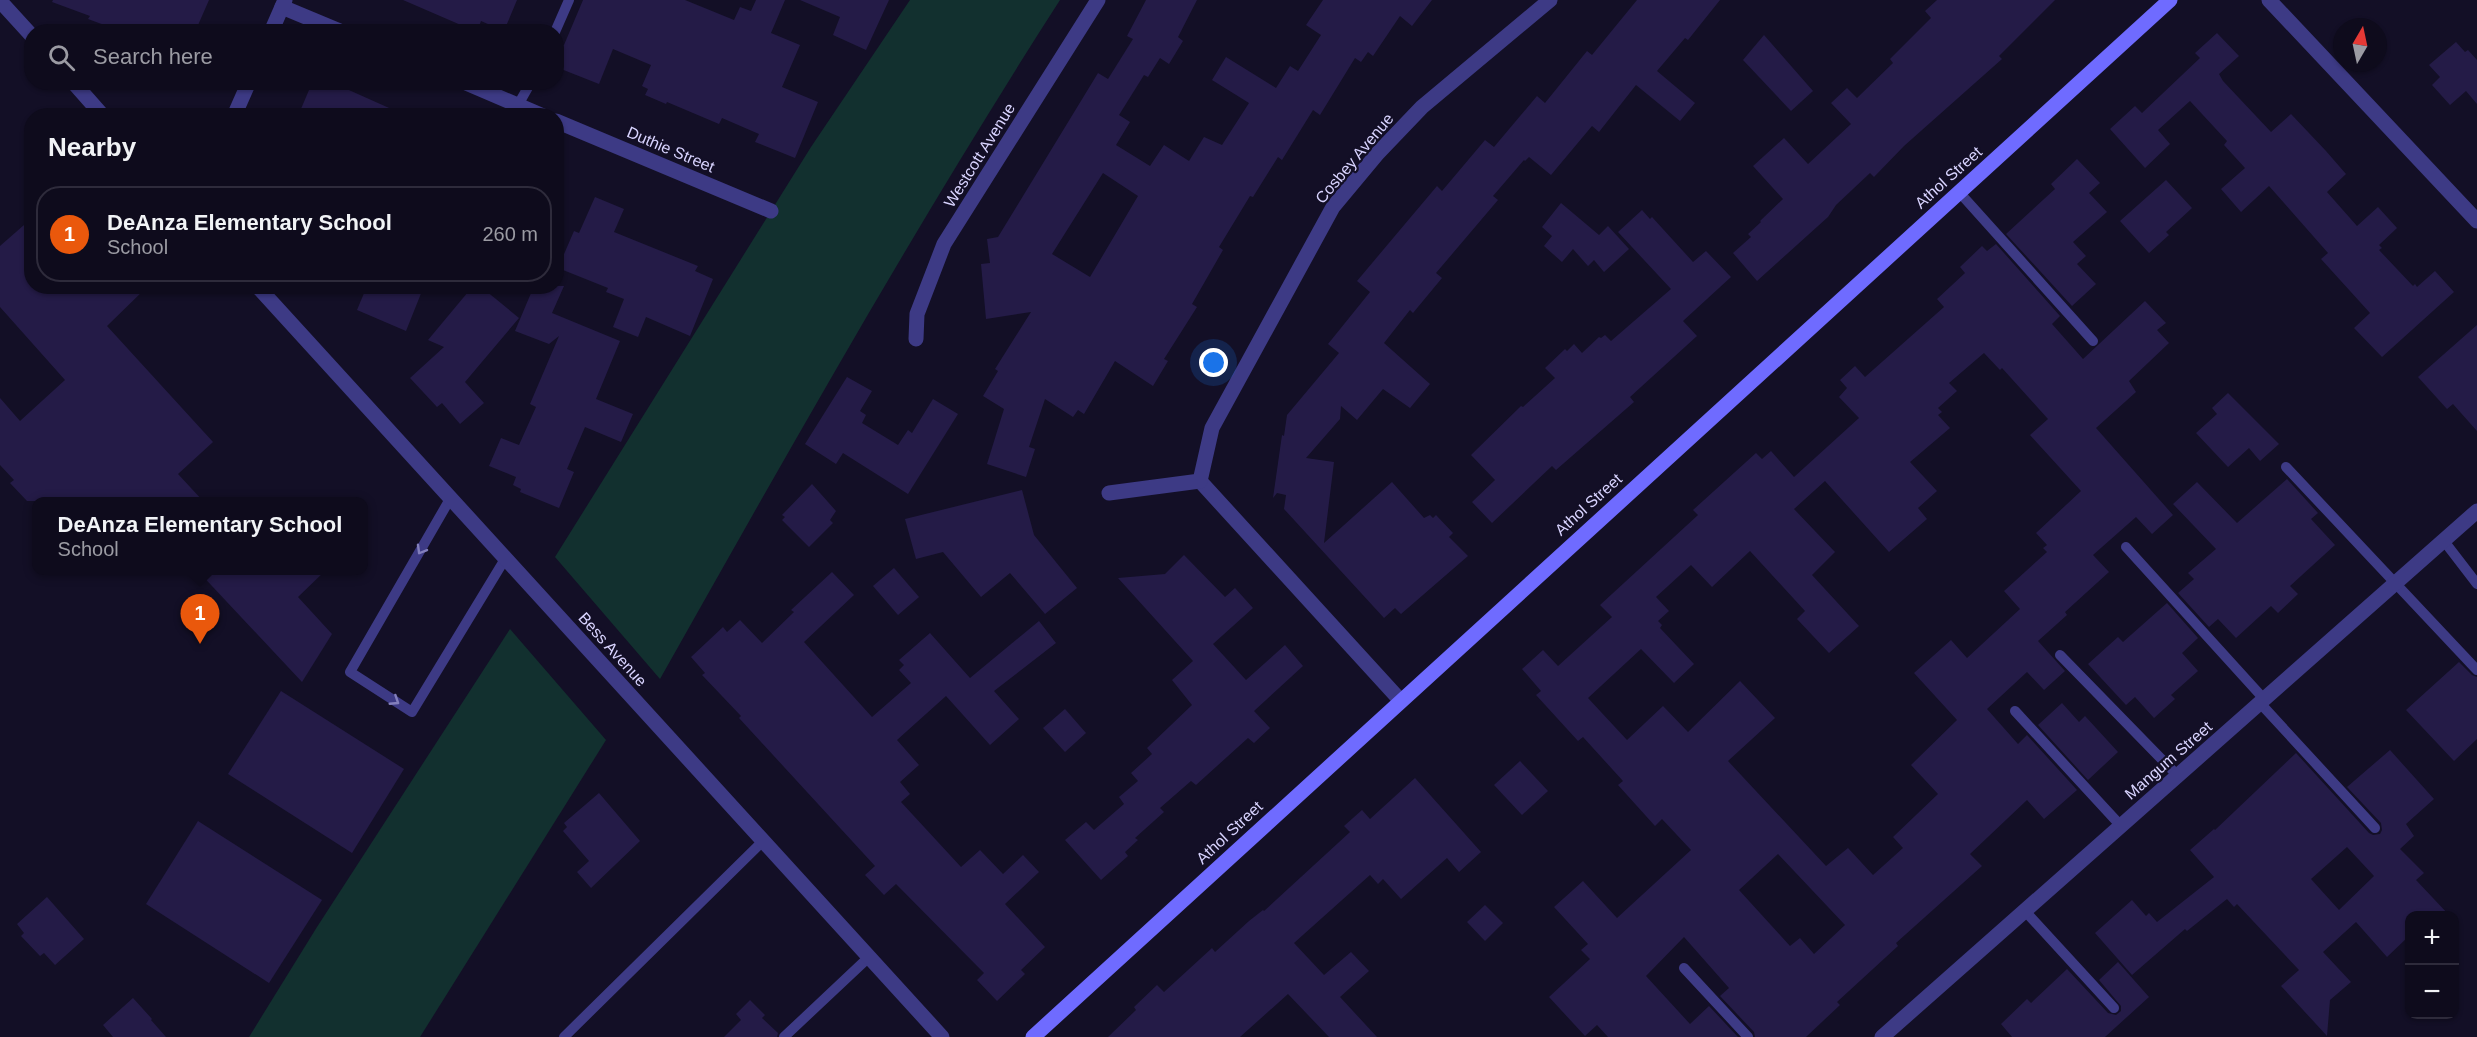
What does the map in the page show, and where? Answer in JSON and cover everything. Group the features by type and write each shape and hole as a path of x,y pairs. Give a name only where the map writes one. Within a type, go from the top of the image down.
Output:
{"street":[{"name":"Westcott Avenue","path":"916,339 917,314 944,244 1098,0"},
{"name":"Cosbey Avenue","path":"1200,481 1212,428 1333,207 1378,153 1422,107 1550,0"},
{"name":"Athol Street","path":"1033,1037 2170,0"},
{"path":"2269,0 2477,221"},
{"path":"0,1 24,27"},
{"path":"275,24 284,3 326,24"},
{"path":"80,90 96,108"},
{"path":"238,108 245,90"},
{"path":"483,90 525,108"},
{"name":"Duthie Street","path":"564,124 771,211"},
{"name":"Bess Avenue","path":"264,294 942,1037"},
{"path":"1109,493 1200,481 1400,700"},
{"name":"Mangum Street","path":"1882,1037 2477,511"}],"lane":[{"path":"558,24 569,0"},
{"path":"518,105 526,90"},
{"path":"1959,192 2093,341"},
{"path":"2286,466 2477,670"},
{"path":"450,499 350,672 412,712 505,559"},
{"path":"2444,541 2477,584"},
{"path":"2126,547 2375,828"},
{"path":"2060,655 2178,776"},
{"path":"2015,711 2121,826"},
{"path":"564,1037 763,841"},
{"path":"2025,911 2114,1008"},
{"path":"784,1037 869,957"},
{"path":"1684,968 1748,1037"}],"green space":[{"path":"910,0 1060,0 905,252 660,679 555,557 811,147"},
{"path":"510,629 606,740 420,1037 249,1037 317,927"}],"building":[{"path":"53,0 209,0 198,24 102,24 88,19 90,16 52,2"},
{"path":"403,0 517,0 507,24 488,24 481,21 480,24 458,24"},
{"path":"583,0 685,0 734,20 740,7 751,11 756,0 785,0 771,33 800,45 782,87 818,102 795,158 755,142 759,134 722,118 719,124 645,95 648,89 642,86 651,65 613,49 599,84 564,70 564,45"},
{"path":"800,0 889,0 866,50 833,35 840,17"},
{"path":"1146,0 1197,0 1178,37 1183,41 1169,64 1160,58 1148,77 1144,75 1119,115 1130,122 1116,145 1150,166 1164,145 1189,161 1204,137 1222,145 1249,103 1212,80 1226,57 1276,88 1290,66 1298,71 1321,35 1306,25 1323,0 1432,0 1412,26 1400,16 1373,56 1368,52 1361,62 1355,58 1320,115 1313,110 1282,160 1278,157 1253,197 1250,196 1219,247 1223,250 1192,304 1197,307 1164,359 1168,361 1153,386 1115,361 1084,414 1078,410 1073,417 1045,399 1029,447 1035,449 1026,477 987,464 1004,409 983,396 998,371 995,369 1031,312 986,319 981,264 990,263 987,239 998,237 1098,73 1108,79 1133,39 1127,36","holes":["1103,173 1138,196 1090,277 1052,254"]},
{"path":"1637,0 1720,0 1688,40 1685,38 1657,71 1695,103 1680,121 1636,85 1599,132 1592,126 1551,175 1529,157 1524,160 1493,196 1498,200 1436,273 1442,278 1413,313 1410,310 1384,343 1430,384 1410,408 1383,389 1357,420 1341,406 1340,419 1306,458 1334,462 1324,543 1392,482 1424,518 1430,515 1433,518 1436,515 1453,533 1449,537 1468,556 1401,614 1395,608 1384,618 1284,509 1286,495 1277,493 1273,498 1287,415 1339,353 1328,344 1370,292 1357,281 1437,186 1442,191 1485,140 1494,147 1537,96 1545,103 1587,51 1592,55"},
{"path":"1937,0 2055,0 1999,56 2002,59 1904,146 1874,177 1870,173 1836,205 1828,217 1757,281 1733,253 1751,237 1748,234 1783,199 1753,166 1784,138 1808,164 1851,124 1831,103 1847,88 1857,98 1893,63 1890,59 1931,18 1925,11"},
{"path":"2217,33 2239,56 2219,74 2223,81 2271,132 2291,114 2326,151 2346,174 2327,192 2357,226 2378,207 2397,228 2379,245 2382,248 2379,250 2413,286 2415,284 2417,287 2435,271 2454,292 2382,357 2354,328 2370,313 2321,259 2328,253 2269,186 2241,212 2221,189 2245,168 2224,145 2227,141 2190,101 2158,130 2170,144 2145,168 2110,129 2135,106 2142,113 2200,58 2195,53"},
{"path":"1764,35 1813,91 1791,111 1743,60"},
{"path":"2456,42 2477,60 2477,104 2466,91 2450,105 2432,85 2440,77 2429,65"},
{"path":"309,90 349,90 389,108 301,108"},
{"path":"2077,159 2100,183 2089,193 2107,212 2073,242 2086,256 2077,264 2096,284 2072,306 2006,234 2055,189 2051,184"},
{"path":"2166,180 2192,208 2166,232 2169,235 2149,253 2120,221"},
{"path":"595,197 624,209 614,232 698,266 695,271 713,279 690,336 646,317 638,337 613,327 624,299 606,292 608,288 564,270 564,254 574,231 579,233"},
{"path":"1561,203 1599,235 1608,226 1629,249 1604,272 1594,260 1588,266 1573,249 1562,262 1544,246 1552,236 1542,227"},
{"path":"1642,210 1650,219 1652,217 1693,262 1706,251 1731,277 1683,321 1697,336 1630,397 1634,402 1556,470 1552,466 1492,523 1472,502 1495,480 1471,455 1521,406 1523,407 1555,378 1545,368 1565,349 1567,351 1574,344 1582,353 1599,337 1605,335 1611,341 1671,289 1618,232"},
{"path":"24,225 24,294 140,294 107,326 213,442 178,474 199,497 32,497 32,501 27,501 10,483 14,480 0,465 0,398 20,421 65,380 0,307 0,246"},
{"path":"1996,244 2060,316 2052,324 2083,359 2145,301 2166,323 2157,330 2169,343 2129,381 2136,392 2096,428 2173,515 2152,534 2136,517 2093,555 2109,572 2065,612 2067,615 2038,641 2065,671 2044,690 2027,672 1987,709 2018,744 2027,735 2077,790 2044,819 2027,800 1970,854 1982,866 1896,943 1898,946 1837,1002 1840,1005 1806,1037 1755,1037 1754,1032 1720,996 1729,988 1684,937 1646,976 1690,1024 1709,1006 1738,1037 1608,1037 1597,1025 1585,1036 1549,997 1590,959 1581,950 1588,944 1554,907 1583,881 1617,918 1691,850 1662,819 1655,826 1618,785 1623,781 1583,737 1578,741 1536,695 1541,691 1522,669 1543,650 1558,666 1612,617 1600,605 1698,515 1693,510 1756,453 1762,459 1771,451 1794,477 1859,418 1839,397 1847,388 1840,380 1855,366 1865,377 1944,307 1937,299 1965,273 1960,267 1982,246 1987,251","holes":["1984,353 2000,370 2002,368 2048,419 2030,435 2081,491 2036,533 2047,545 2043,548 2047,552 2004,591 2020,609 1967,658 1951,640 1914,673 1957,720 1911,765 1938,794 1893,837 1903,848 1873,875 1848,848 1826,866 1728,761 1775,718 1740,681 1688,732 1663,706 1627,740 1588,698 1641,649 1674,683 1694,664 1660,628 1662,625 1658,621 1669,611 1656,597 1691,565 1712,587 1750,551 1805,611 1797,619 1829,653 1859,626 1812,575 1835,552 1794,509 1825,481 1889,552 1927,519 1918,508 1937,491 1910,462 1950,428 1938,415 1942,412 1938,408 1957,391 1949,383","1778,854 1845,925 1814,954 1800,938 1790,946 1739,890"]},
{"path":"364,294 421,294 406,331 357,310"},
{"path":"466,294 490,294 519,318 465,382 484,403 460,424 442,403 437,407 410,378 444,347 428,340"},
{"path":"531,294 560,294 552,313 620,341 596,399 633,414 621,442 585,427 567,469 574,472 559,508 520,492 521,489 513,485 516,477 489,466 501,438 519,445 536,407 530,404 559,336 549,344 515,331"},
{"path":"2477,325 2477,431 2453,404 2447,409 2418,377"},
{"path":"847,377 872,391 860,411 866,415 862,423 898,445 908,430 912,433 933,399 958,414 908,494 843,453 836,464 805,444"},
{"path":"2228,393 2279,444 2260,461 2249,448 2228,467 2196,433 2217,414 2212,408"},
{"path":"2287,479 2318,513 2311,519 2335,545 2290,586 2298,594 2278,613 2271,606 2236,638 2218,619 2209,627 2178,593 2194,579 2188,573 2216,549 2173,504 2197,482 2237,523"},
{"path":"812,484 836,511 830,520 833,523 809,547 782,520 785,517 782,515"},
{"path":"1022,490 1034,535 1077,588 1045,614 1010,573 981,597 943,552 916,559 905,519"},
{"path":"1184,555 1225,597 1235,588 1253,608 1213,644 1246,680 1285,645 1303,666 1254,711 1270,728 1254,743 1248,738 1196,785 1191,781 1160,808 1164,812 1135,838 1138,840 1125,852 1128,856 1101,880 1065,840 1086,822 1094,830 1124,804 1119,797 1138,781 1131,773 1152,754 1147,748 1192,705 1172,680 1193,661 1118,578 1165,574"},
{"path":"894,568 919,597 898,615 873,586"},
{"path":"832,572 854,595 804,642 872,717 911,683 899,670 904,665 899,660 930,633 970,678 1039,621 1056,643 994,691 1019,719 990,745 946,696 897,740 919,765 900,782 910,794 901,802 961,867 980,850 1003,874 1023,855 1039,872 1005,904 1045,947 1021,970 1025,974 997,1001 977,980 984,973 896,884 884,895 865,875 875,866 739,718 741,716 702,675 705,673 691,657 723,627 727,632 740,620 762,643 794,612 791,610"},
{"path":"202,575 321,575 298,597 332,634 302,682"},
{"path":"2167,603 2198,638 2182,653 2198,671 2171,695 2175,699 2154,718 2135,697 2126,705 2088,664 2118,637 2123,642"},
{"path":"2459,662 2477,677 2477,739 2454,761 2406,710"},
{"path":"281,691 404,769 352,853 228,774"},
{"path":"2062,703 2079,722 2085,716 2118,752 2088,780 2038,725"},
{"path":"1065,709 1086,733 1065,752 1043,728"},
{"path":"2390,750 2434,799 2406,824 2414,836 2400,849 2424,873 2416,880 2445,911 2405,911 2405,940 2387,957 2356,922 2323,952 2351,982 2330,1000 2327,1036 2281,986 2299,970 2237,904 2234,907 2227,899 2187,931 2185,929 2132,975 2095,933 2132,900 2146,916 2149,913 2157,922 2214,877 2190,850 2215,830 2296,753 2369,833 2380,834 2381,823 2347,787","holes":["2347,847 2374,876 2339,910 2311,879"]},
{"path":"1520,761 1548,791 1522,815 1494,785"},
{"path":"1415,778 1481,852 1459,872 1447,858 1401,899 1383,879 1378,884 1370,875 1294,943 1324,975 1351,952 1369,971 1340,997 1377,1037 1329,1037 1288,994 1240,1037 1108,1037 1136,1010 1134,1007 1157,985 1164,992 1212,948 1215,952 1249,921 1264,911 1350,832 1344,826 1362,810 1370,819"},
{"path":"599,793 640,841 591,888 577,872 589,861 563,831 567,827 564,823"},
{"path":"198,821 322,900 269,983 146,904"},
{"path":"47,897 84,939 55,965 44,953 40,956 21,936 24,933 17,924"},
{"path":"1485,905 1503,923 1485,941 1467,922"},
{"path":"2118,962 2149,997 2105,1037 2012,1037 2001,1024 2027,999 2031,1003 2067,969 2108,1013 2116,1015 2121,1011 2121,1006 2099,980"},
{"path":"133,998 166,1037 113,1037 103,1025"},
{"path":"750,1000 765,1015 762,1018 778,1033 777,1037 724,1037 741,1020 736,1014"}],"place":[{"name":"DeAnza Elementary School","path":"200,644"}]}
